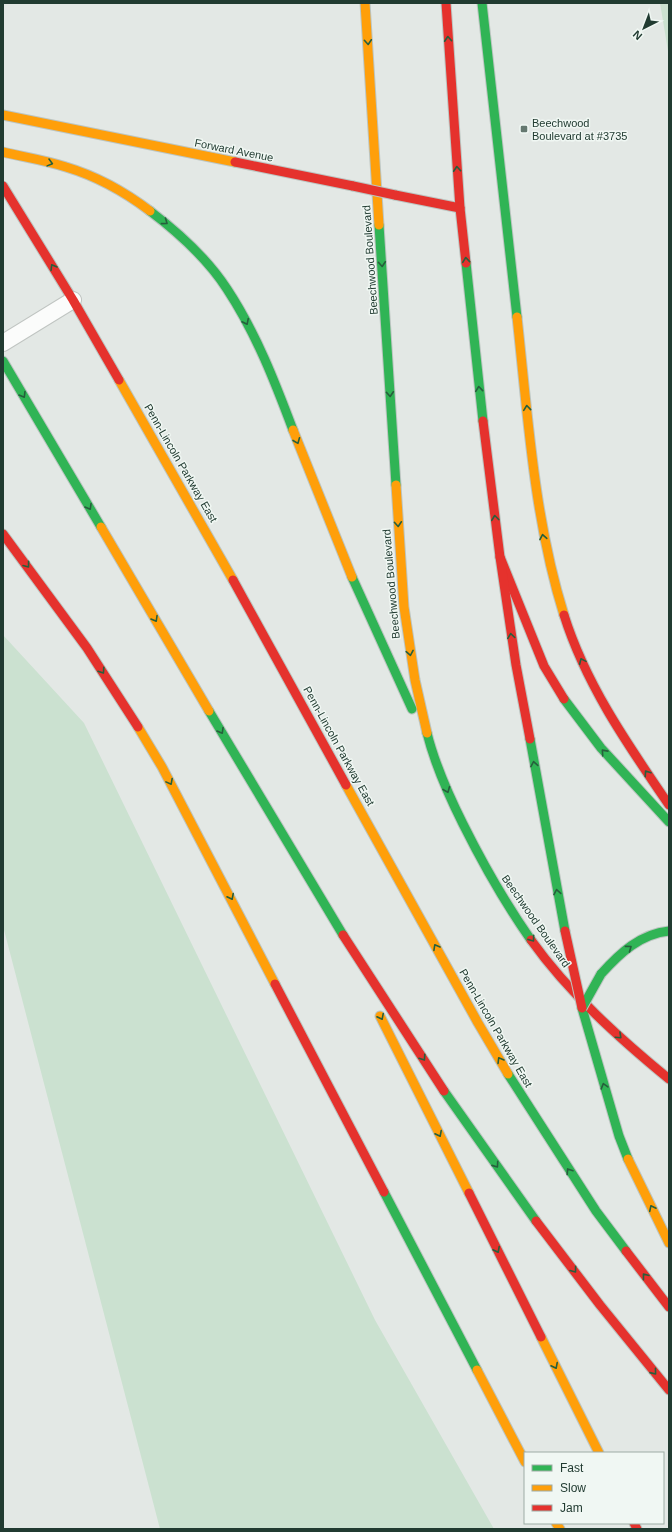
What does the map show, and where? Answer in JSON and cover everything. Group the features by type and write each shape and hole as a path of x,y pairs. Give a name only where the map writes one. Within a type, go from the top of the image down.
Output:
{"main road":[{"name":"Beechwood Boulevard","path":"365,3 404,607 409,652 432,754 470,841 505,901 535,943 564,981 594,1013 625,1042 669,1079"},
{"path":"446,3 460,208 482,416 500,557 516,665 564,930 582,1008 614,1123 635,1175 669,1243"},
{"path":"482,3 543,540 562,613 593,686 612,720 669,805"},
{"name":"Forward Avenue","path":"3,115 460,208"},
{"path":"3,152 68,168 95,179 123,194 171,227 206,261 227,287 241,311 268,370 353,579 432,754"},
{"name":"Penn-Lincoln Parkway East","path":"3,186 74,300 198,517 482,1029 521,1095 596,1211 669,1307"},
{"path":"3,361 333,920 460,1114 524,1204 600,1304 669,1390"},
{"path":"3,534 87,648 125,705 162,766 524,1460"},
{"path":"500,557 544,666 562,697 601,748 669,822"},
{"path":"333,920 368,991"},
{"path":"582,1008 601,974 616,958 630,946 647,936 669,930"},
{"path":"375,1005 598,1452"},
{"path":"619,1136 648,1178"}],"lane":[{"path":"3,343 74,300"}],"green space":[{"path":"660,3 669,3 669,57"},
{"path":"3,635 84,723 375,1320 494,1529 160,1529 3,926"}],"traffic: fast":[{"path":"482,3 517,317"},
{"path":"150,211 201,256 227,289 256,340 293,430"},
{"path":"379,225 396,485"},
{"path":"466,263 483,421"},
{"path":"3,361 101,527"},
{"path":"352,577 412,709"},
{"path":"564,699 601,748 669,822"},
{"path":"209,711 343,935"},
{"path":"427,733 442,779 478,854 512,912 531,940"},
{"path":"530,739 565,931"},
{"path":"601,974 623,952 640,940 669,931"},
{"path":"582,1008 601,974"},
{"path":"582,1008 619,1136 628,1159"},
{"path":"508,1074 596,1211 626,1251"},
{"path":"444,1091 536,1221"},
{"path":"384,1192 477,1370"}],"traffic: slow":[{"path":"365,3 379,225"},
{"path":"3,115 235,162"},
{"path":"3,152 50,162 88,175 131,197 150,211"},
{"path":"517,317 533,468 546,542 564,615"},
{"path":"119,380 233,580"},
{"path":"293,430 352,577"},
{"path":"396,485 404,607 415,680 427,733"},
{"path":"101,527 209,711"},
{"path":"138,727 162,767 275,984"},
{"path":"346,785 478,1023 508,1074"},
{"path":"380,1016 469,1193"},
{"path":"628,1159 669,1243"},
{"path":"541,1337 598,1452"},
{"path":"477,1370 524,1460"},
{"path":"557,1524 560,1529"}],"traffic: jam":[{"path":"446,3 460,208 466,263"},
{"path":"235,162 353,186"},
{"path":"3,186 73,300 119,380"},
{"path":"353,186 395,195"},
{"path":"395,195 460,208"},
{"path":"483,421 500,557 544,666 564,699"},
{"path":"3,534 87,648 138,727"},
{"path":"500,557 516,665 530,739"},
{"path":"233,580 346,785"},
{"path":"564,615 584,666 609,714 669,805"},
{"path":"565,931 582,1008"},
{"path":"343,935 444,1091"},
{"path":"531,940 546,960 578,996 613,1031 669,1079"},
{"path":"275,984 384,1192"},
{"path":"469,1193 541,1337"},
{"path":"536,1221 600,1305 669,1390"},
{"path":"626,1251 669,1307"},
{"path":"634,1524 637,1529"}],"place":[{"name":"Beechwood Boulevard at #3735","path":"524,129"}]}
